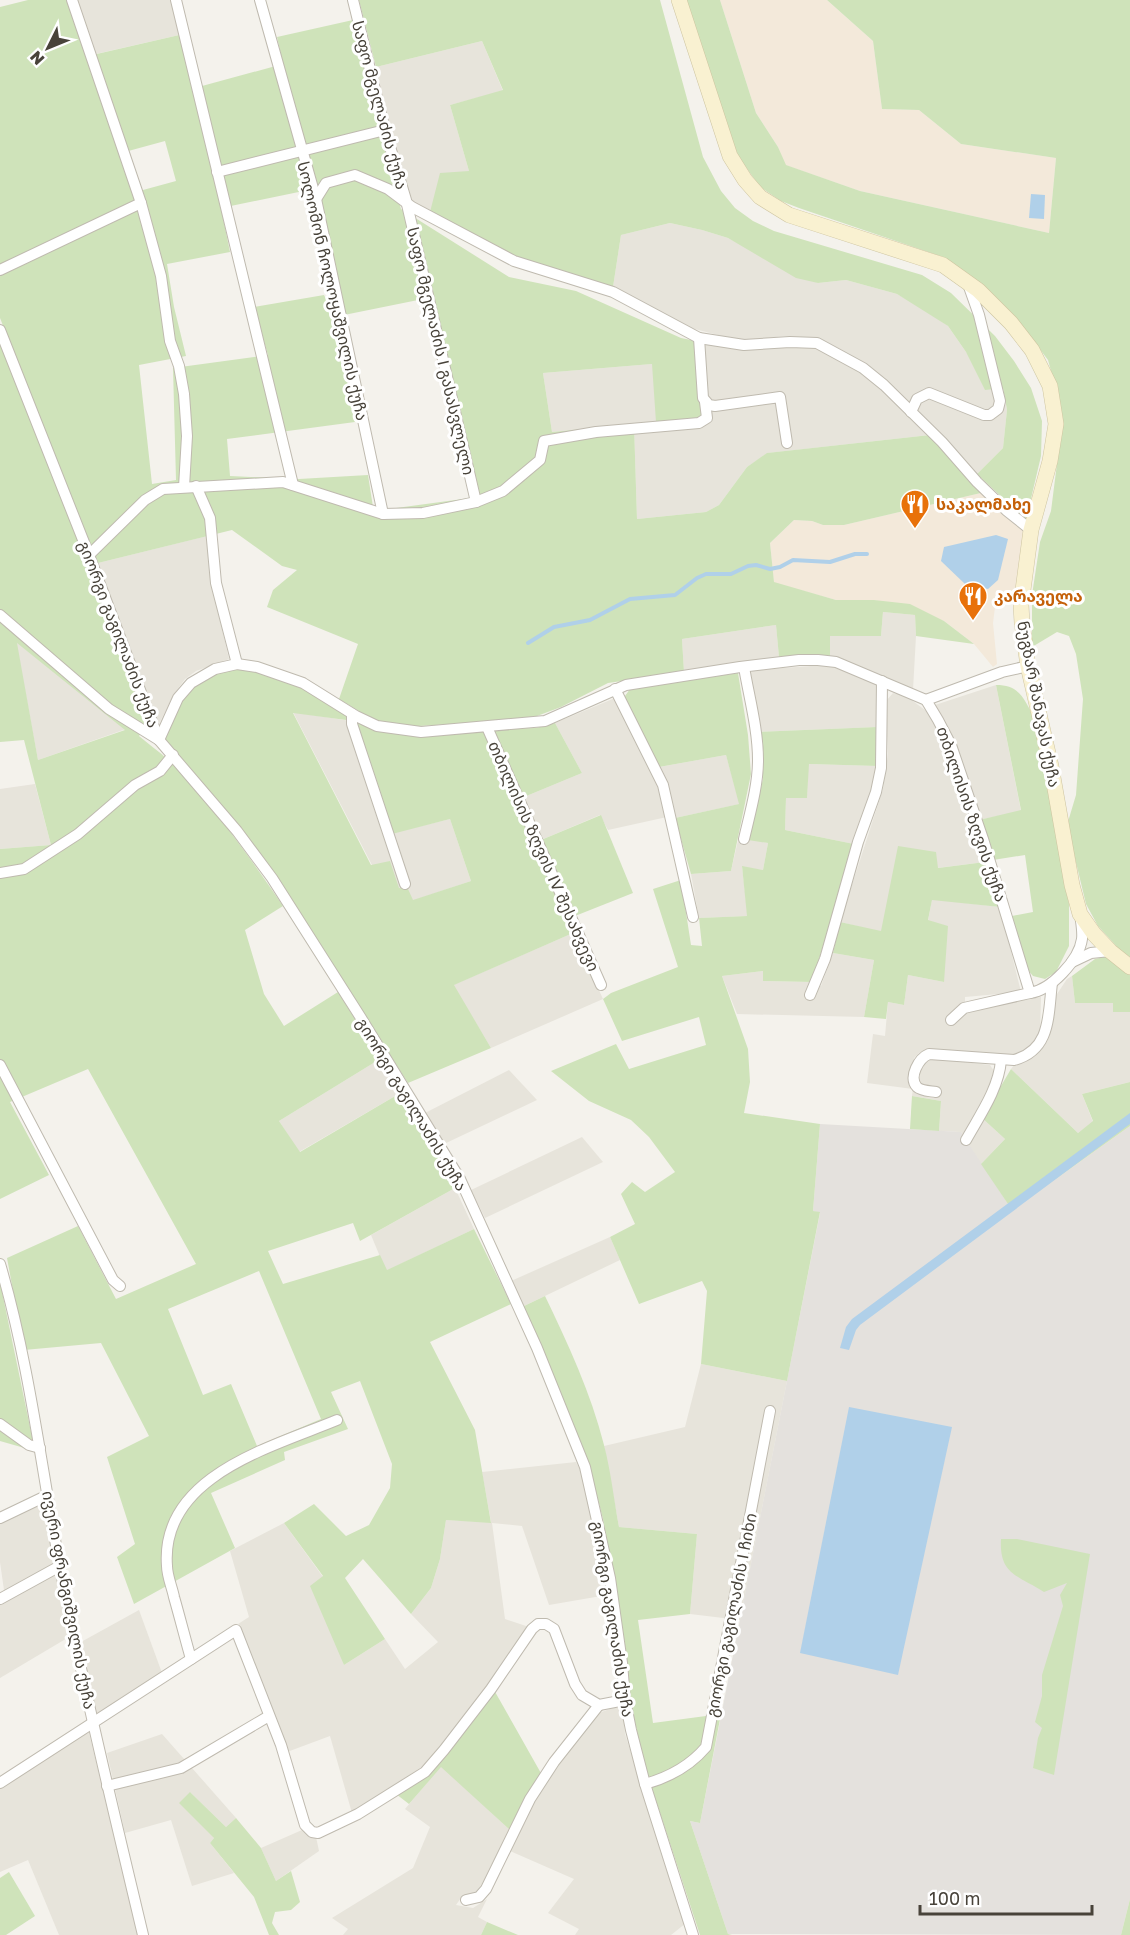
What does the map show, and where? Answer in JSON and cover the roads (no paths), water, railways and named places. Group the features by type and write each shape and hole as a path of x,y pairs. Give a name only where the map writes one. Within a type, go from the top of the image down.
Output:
{"main road":[{"name":"ნუგზარ შანავას ქუჩა","path":"679,0 730,156 745,180 760,197 789,215 943,266 967,281 1011,323 1032,350 1050,386 1056,424 1050,460 1030,530 1021,605 1028,666 1051,766 1072,885 1080,914 1110,951 1130,967"}],"street":[{"path":"72,0 141,203 161,276 170,340 180,366 187,436 184,487"},
{"path":"176,0 292,485"},
{"name":"სოლომონ ჩოლოყაშვილის ქუჩა","path":"260,0 316,199 383,514"},
{"name":"საფო მგელაძის ქუჩა","path":"353,0 385,130 405,200 412,207 514,261 613,292 699,338 744,345 817,343 863,368 884,385 977,482 1030,530"},
{"path":"217,172 385,130"},
{"path":"316,199 326,183 355,175 388,189 405,200"},
{"name":"საფო მგელაძის I გასასვლელი","path":"405,200 476,502"},
{"path":"0,270 141,203"},
{"path":"911,412 918,399 929,393 984,415 990,415 999,409 1000,401 987,347 967,281"},
{"name":"გიორგი გაგილაძის ქუჩა","path":"0,330 159,740 231,823 272,878 460,1179 537,1348 585,1467 610,1578 625,1700 645,1784 692,1932"},
{"path":"89,555 145,500 163,489 283,482 383,514 423,513 476,502 503,491 540,460 544,441 596,432 699,423 707,418 699,338"},
{"path":"705,402 715,406 780,397 788,443"},
{"path":"196,486 210,518 216,583 237,663"},
{"path":"0,615 110,709 159,740 178,698 192,683 214,669 237,663 257,667 303,683 352,714 377,726 421,732 545,721 626,685 744,667 818,660 836,662 926,700 1002,672 1028,666"},
{"path":"744,667 757,736 758,761 757,783 744,839"},
{"path":"810,995 825,959 858,842 876,792 881,768 882,681"},
{"path":"615,689 663,785 693,917"},
{"name":"თბილისის ზღვის ქუჩა","path":"926,700 951,745 1030,993"},
{"path":"352,714 352,724 405,884"},
{"name":"თბილისის ზღვის IV შესახვევი","path":"487,727 601,985"},
{"path":"0,873 24,869 78,834 135,785 160,771 173,755"},
{"path":"951,1020 964,1008 1039,991 1052,983 1072,962 1082,940 1080,914"},
{"path":"1072,962 1091,953 1110,951"},
{"path":"936,1092 922,1090 914,1081 917,1065 922,1057 929,1054 1014,1060 1024,1058 1039,1047 1044,1038 1052,983"},
{"path":"966,1140 995,1086 1001,1059"},
{"path":"0,1065 113,1280 120,1286"},
{"name":"ივერი ფრანგიშვილის ქუჩა","path":"0,1264 4,1292 40,1448 60,1566 93,1724 143,1935"},
{"name":"გიორგი გაგილაძის I ჩიხი","path":"645,1784 658,1781 695,1761 706,1747 770,1411"},
{"path":"191,1659 167,1568 166,1548 171,1528 183,1506 207,1480 242,1459 337,1420"},
{"path":"0,1424 29,1445 40,1448"},
{"path":"0,1518 48,1495"},
{"path":"0,1599 60,1566"},
{"path":"0,1783 236,1630 281,1745 305,1825 312,1832 318,1833 358,1814 424,1772 491,1689 532,1629 538,1624 546,1624 554,1629 575,1684 582,1695 599,1705"},
{"path":"466,1900 479,1897 486,1889 530,1799 554,1762 599,1705 625,1700"},
{"path":"107,1786 181,1768 269,1716"},
{"path":"680,1935 692,1932"}],"water":[{"path":"1031,194 1045,195 1044,219 1029,218"},
{"path":"996,535 1008,539 998,580 988,589 965,584 941,561 944,547"},
{"path":"1130,1113 1130,1124 860,1325 849,1350 840,1348 846,1327 852,1319"},
{"path":"849,1407 952,1427 898,1675 800,1653"}],"waterway":[{"path":"528,643 554,627 590,620 630,599 675,595 706,574 731,574 756,565 770,569 793,560 830,562 855,554 867,554"}],"place":[{"name":"საკალმახე","path":"915,530"},
{"name":"კარაველა","path":"973,622"}]}
